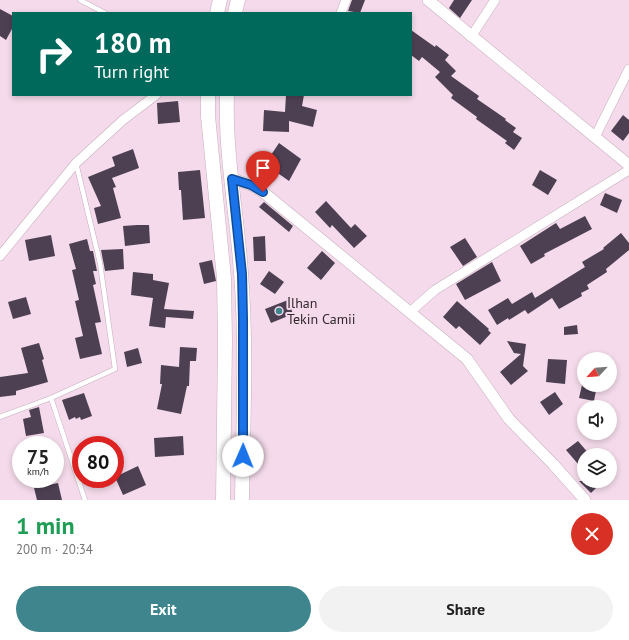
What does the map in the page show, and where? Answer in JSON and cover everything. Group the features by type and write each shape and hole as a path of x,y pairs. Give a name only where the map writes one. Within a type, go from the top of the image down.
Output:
{"highway":[{"path":"217,12 220,0"},
{"path":"235,12 238,0"},
{"path":"208,96 208,116 224,278 223,500"},
{"path":"226,96 227,125 242,274 244,334 242,500"}],"street":[{"path":"341,12 346,0"},
{"path":"428,0 471,37 629,165"},
{"path":"471,37 495,0"},
{"path":"595,137 629,69"},
{"path":"0,256 76,163 123,120 155,96"},
{"path":"410,312 435,290 629,170"},
{"path":"232,179 251,185 263,192 467,359 509,419 553,464 584,500"}],"lane":[{"path":"80,0 103,12"},
{"path":"0,417 51,398 115,369 100,263 76,163"},
{"path":"51,398 85,500"}],"building":[{"path":"352,0 365,0 360,12 348,11"},
{"path":"454,0 472,0 460,18 449,8"},
{"path":"0,9 12,15 12,29 6,40 0,36"},
{"path":"412,31 435,47 436,45 449,55 445,60 456,71 451,76 479,96 477,99 506,119 505,120 516,128 513,132 522,138 514,150 505,143 507,141 476,119 477,117 451,98 453,95 435,77 440,72 422,57 419,61 412,56"},
{"path":"286,96 304,96 302,106 317,110 313,127 289,121 289,132 263,131 264,110 285,112"},
{"path":"178,101 180,122 158,124 157,103"},
{"path":"623,115 629,120 629,133 623,141 611,131"},
{"path":"279,143 301,159 289,181 265,164"},
{"path":"133,149 139,168 112,178 116,187 113,188 121,218 98,224 94,208 101,206 88,177 115,166 112,157"},
{"path":"200,170 205,218 183,220 178,172"},
{"path":"540,170 557,180 548,195 532,185"},
{"path":"605,193 622,200 617,213 600,205"},
{"path":"326,201 351,228 355,224 367,236 354,248 332,225 330,228 315,212"},
{"path":"264,202 293,226 289,232 259,207"},
{"path":"585,216 592,229 544,254 545,256 531,264 520,246 556,223 560,229"},
{"path":"149,225 150,243 125,246 123,226"},
{"path":"621,233 629,243 629,250 606,269 607,272 587,285 589,289 581,293 582,296 559,309 552,298 528,314 525,310 509,320 508,318 497,325 488,310 508,298 512,304 532,292 535,298 585,267 582,262 604,249 603,248"},
{"path":"51,235 55,256 29,261 25,240"},
{"path":"265,236 266,261 254,261 253,237"},
{"path":"465,238 477,257 463,266 450,247"},
{"path":"87,239 90,251 93,251 97,271 93,271 96,284 93,285 101,322 95,323 102,354 80,359 75,338 83,336 75,301 79,300 72,270 76,269 69,244"},
{"path":"123,249 124,269 105,271 101,250"},
{"path":"322,251 335,263 321,280 307,268"},
{"path":"212,260 216,281 204,284 199,263"},
{"path":"492,262 501,281 465,300 456,284"},
{"path":"269,271 284,282 275,294 260,284"},
{"path":"133,272 153,274 153,280 169,283 164,309 194,311 193,319 166,317 165,328 149,326 153,298 131,295"},
{"path":"26,297 31,314 13,319 8,302"},
{"name":"İlhan Tekin Camii","path":"288,300 293,314 271,323 265,309"},
{"path":"457,301 489,329 488,330 491,333 480,345 459,326 456,329 443,317"},
{"path":"577,325 578,334 564,335 564,327"},
{"path":"507,341 526,344 523,366 528,371 511,385 500,372 521,354 514,353"},
{"path":"39,343 44,359 42,360 48,382 16,391 16,395 0,397 0,377 28,373 21,348"},
{"path":"180,347 197,348 196,361 190,361 189,386 187,386 181,414 157,409 162,384 160,384 161,365 179,367"},
{"path":"138,348 142,363 127,367 124,352"},
{"path":"548,359 567,360 565,384 546,382"},
{"path":"555,392 563,404 549,415 540,402"},
{"path":"580,392 596,392 594,400 579,398"},
{"path":"84,393 92,416 81,420 80,417 76,419 75,417 69,420 62,400"},
{"path":"39,407 44,433 26,436 23,419 31,417 29,410"},
{"path":"183,436 184,455 155,457 154,438"},
{"path":"578,441 584,448 577,448 577,463 566,450"},
{"path":"138,466 146,485 123,495 120,488 124,488 124,473"},
{"path":"34,488 59,488 62,500 37,500"},
{"path":"586,488 596,488 591,493"}],"place":[{"name":"İlhan Tekin Camii","path":"279,311"}],"route":[{"path":"243,456 244,334 242,274 232,179 251,185 263,192"}]}
